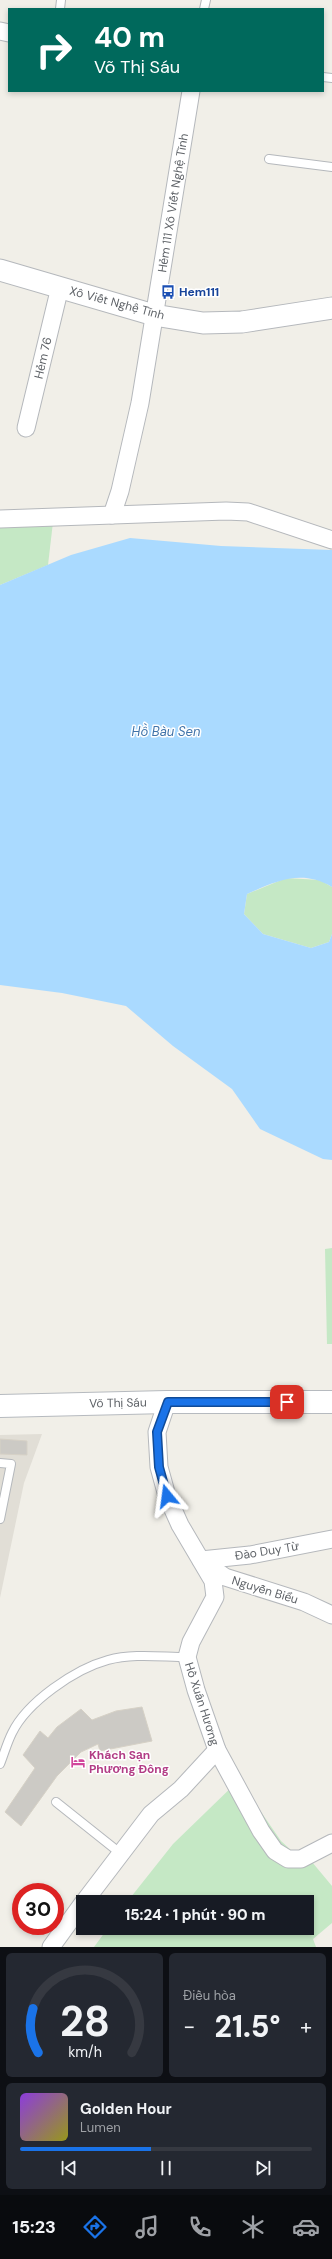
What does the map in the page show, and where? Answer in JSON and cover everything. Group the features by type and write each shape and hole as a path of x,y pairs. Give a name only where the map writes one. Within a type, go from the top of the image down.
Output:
{"main road":[{"name":"Võ Thị Sáu","path":"1,1408 168,1402 332,1402"}],"street":[{"name":"Hẻm 111 Xô Viết Nghệ Tĩnh","path":"112,515 120,491 140,403 191,92"},
{"name":"Xô Viết Nghệ Tĩnh","path":"0,270 154,315 203,323 242,322 332,308"},
{"name":"Hẻm 76","path":"26,428 60,287"},
{"path":"0,519 226,511 248,512 332,540"},
{"name":"Hồ Xuân Hương","path":"168,1402 157,1432 159,1467 167,1496 180,1525 213,1581 214,1597 191,1642 187,1657 196,1690 217,1750 262,1831 275,1851 288,1859 300,1858 332,1843"},
{"name":"Đào Duy Từ","path":"201,1560 250,1555 332,1539"},
{"name":"Nguyễn Biểu","path":"201,1560 225,1577 304,1602 332,1615"},
{"path":"88,1895 152,1814 181,1789 217,1750"},
{"path":"50,1947 76,1912"}],"lane":[{"path":"269,158 332,167"},
{"path":"0,1463 11,1464 0,1519"},
{"path":"0,1764 12,1731 36,1702 58,1684 81,1671 108,1660 135,1657 187,1657"},
{"path":"56,1802 120,1853"}],"shaded area":[{"path":"42,1434 24,1483 0,1598 0,1435"}],"green space":[{"path":"53,522 48,565 0,585 0,524"},
{"path":"286,878 320,880 332,887 332,934 329,942 311,948 263,934 244,914 247,894"},
{"path":"332,1248 332,1344 327,1344 325,1249"},
{"path":"239,1780 281,1841 292,1851 307,1856 332,1886 332,1923 313,1939 316,1947 94,1947 103,1935 314,1935 314,1895 133,1895 173,1844"}],"water":[{"name":"Hồ Bàu Sen","path":"130,538 221,546 332,550 332,887 310,879 299,878 279,881 247,894 244,914 263,934 311,948 329,942 332,934 332,1160 323,1159 260,1129 232,1089 173,1046 126,1006 62,993 0,985 0,585 71,555"}],"building":[{"path":"0,1439 27,1441 27,1455 0,1454"},
{"path":"142,1707 152,1741 100,1751 98,1744 81,1752 57,1776 21,1826 5,1812 35,1768 23,1755 40,1731 48,1738 57,1727 81,1709 92,1720 116,1711"}],"place":[{"name":"Hem111","path":"168,292"},
{"name":"Khách Sạn Phương Đông","path":"78,1762"}],"route":[{"path":"167,1496 159,1467 157,1432 168,1402 287,1402"}]}
